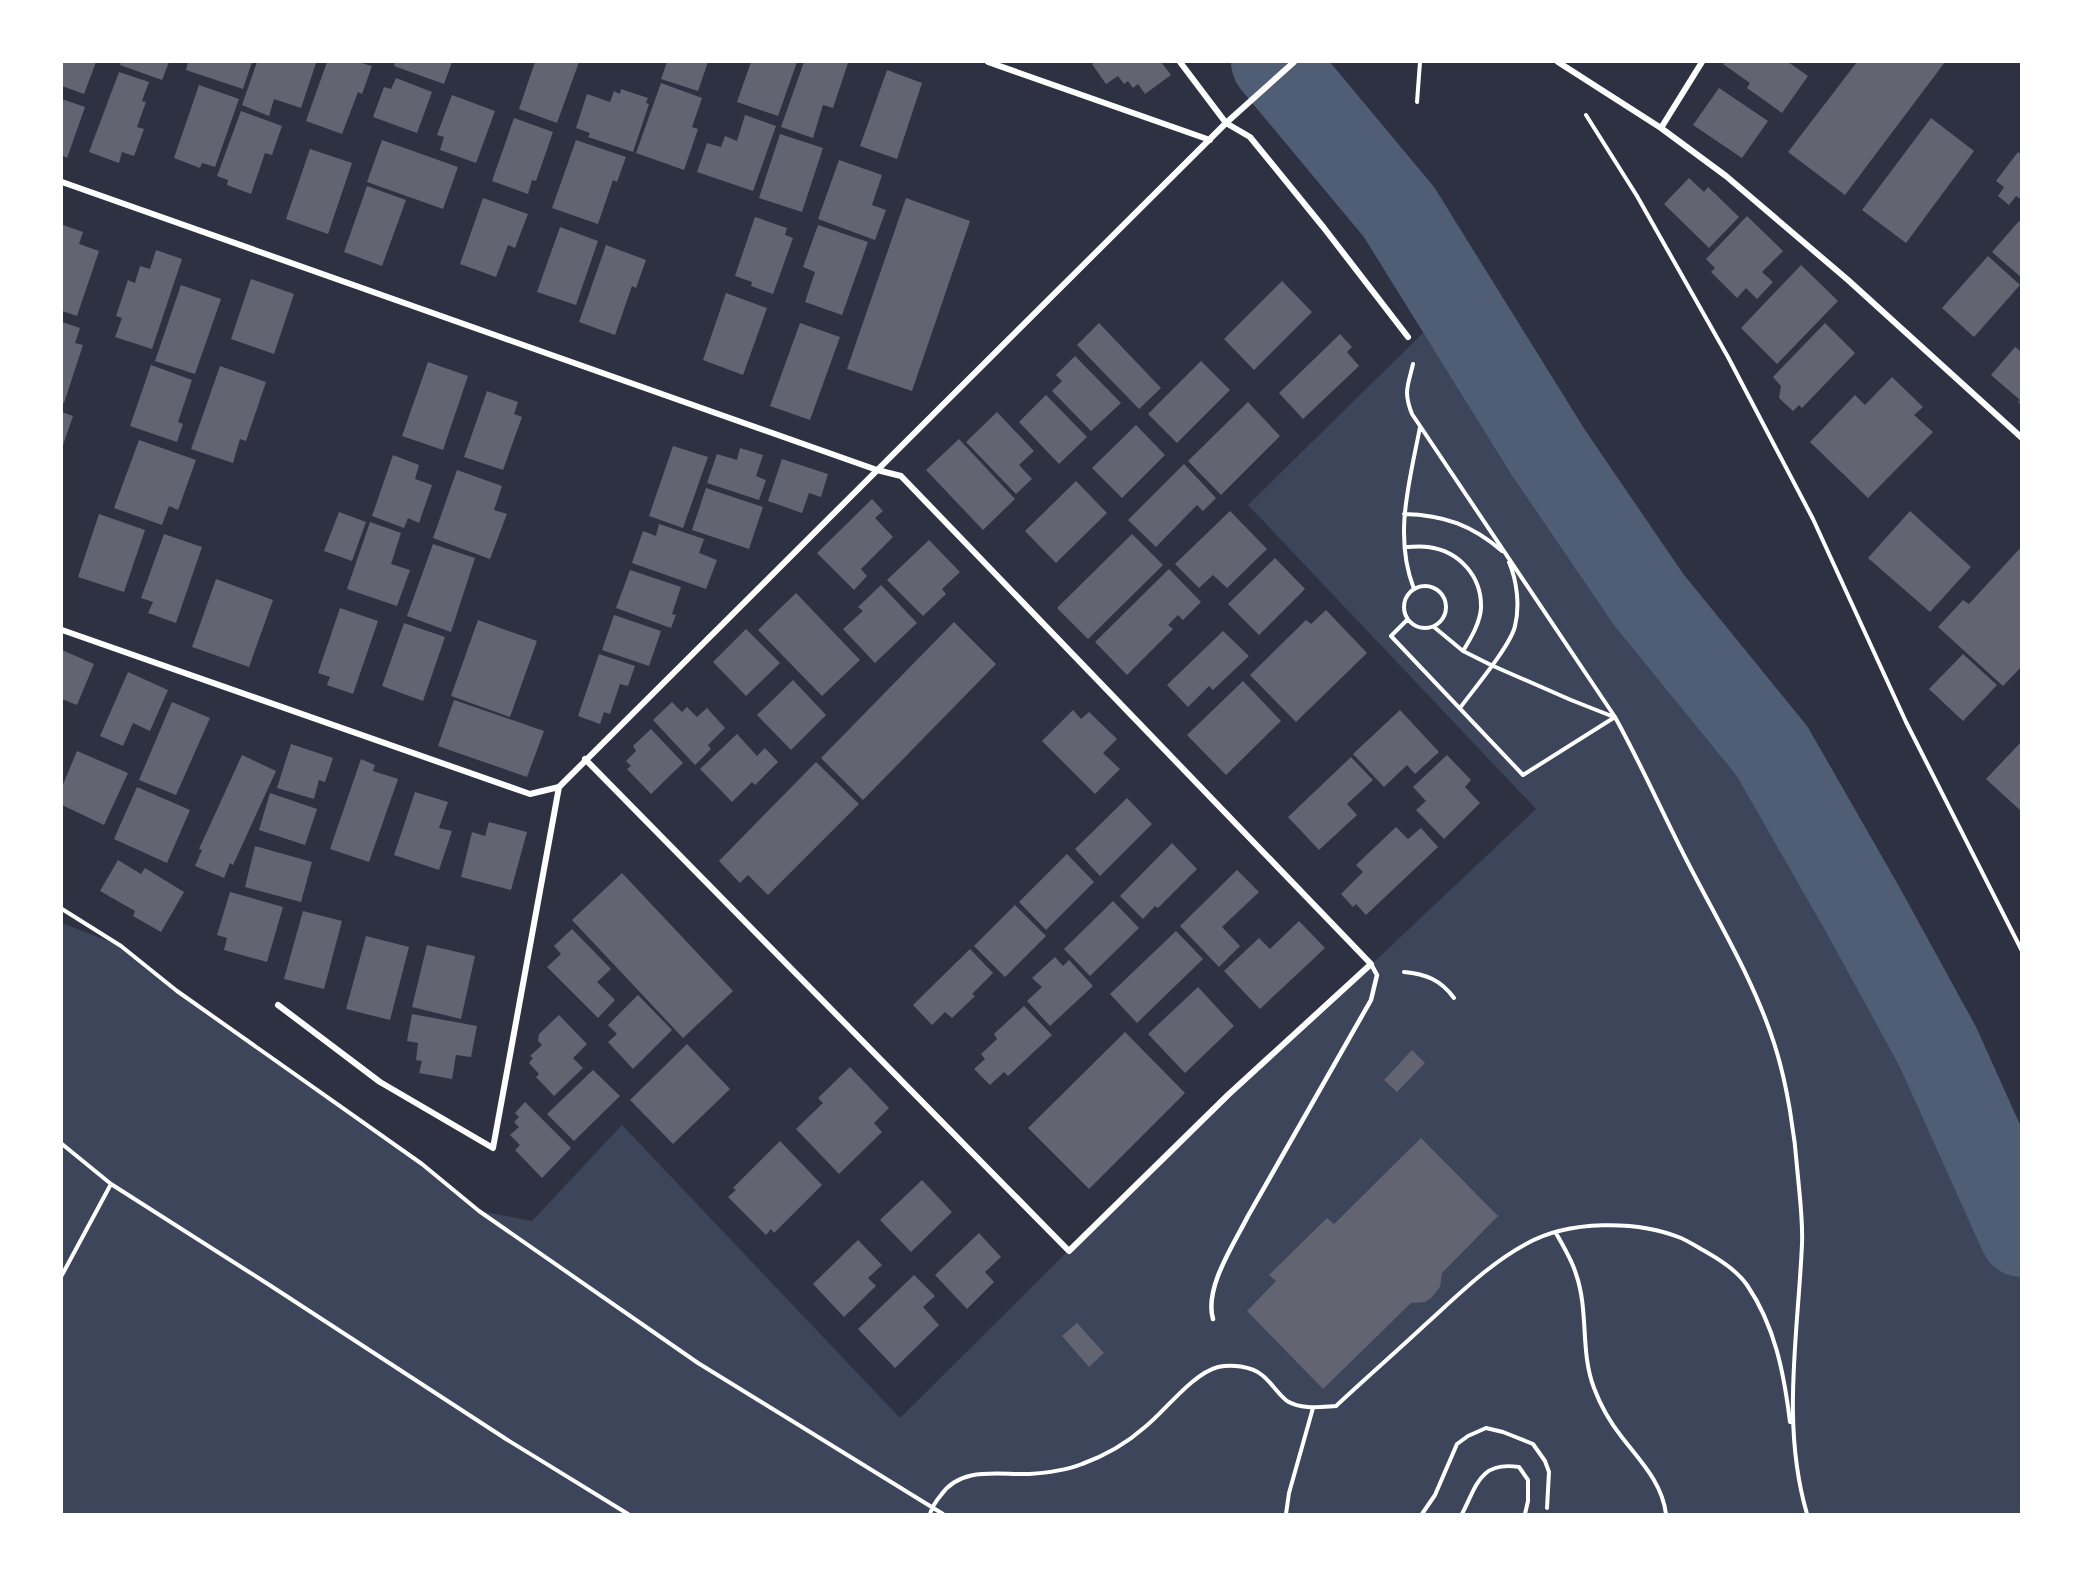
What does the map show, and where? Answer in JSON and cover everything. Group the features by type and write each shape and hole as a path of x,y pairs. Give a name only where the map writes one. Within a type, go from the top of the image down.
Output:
{"street":[{"path":"988,62 1210,140"},
{"path":"1180,62 1226,123 1250,137 1324,228 1408,338"},
{"path":"278,1005 380,1082 493,1148 559,787 1226,123 1294,62"},
{"path":"1558,62 1661,128 1726,176 1848,280 2022,438"},
{"path":"1661,128 1702,62"},
{"path":"62,182 877,470 901,476 1371,964 1228,1095 1069,1251 585,759"},
{"path":"62,630 530,794 559,787"}],"lane":[{"path":"1213,1319 1210,1309 1213,1289 1230,1252 1248,1216 1371,1000 1377,975 1371,964"}],"path":[{"path":"1417,102 1420,62"},
{"path":"1582,110 1637,196 1739,377 1813,519 1906,722 2022,951"},
{"path":"1408,338 1414,365 1407,384 1407,401 1420,426 1615,717 1637,756 1686,859 1737,956 1759,1003 1774,1043 1785,1083 1798,1175 1802,1242 1791,1397 1794,1448"},
{"path":"1414,589 1406,563 1402,531 1420,426"},
{"path":"1404,514 1423,514 1451,520 1475,531 1507,555 1515,578 1515,627 1506,645 1460,708"},
{"path":"1405,547 1428,547 1444,551 1464,562 1473,574 1479,590 1481,609 1476,627 1463,651"},
{"path":"1425,586 1433,588 1444,597 1446,611 1440,623 1434,627 1415,627 1407,620 1404,603 1414,589 1425,586"},
{"path":"1407,620 1391,636 1523,775 1615,717"},
{"path":"1434,627 1463,651 1491,665 1615,717"},
{"path":"62,909 122,946 177,991 422,1164 479,1211 698,1362 943,1515"},
{"path":"1377,975 1402,972 1427,975 1447,987 1455,998"},
{"path":"62,1144 111,1184 628,1515"},
{"path":"62,1275 111,1184"},
{"path":"930,1515 931,1508 946,1487 963,1476 994,1472 1030,1474 1082,1464 1114,1448 1143,1429 1199,1376 1218,1367 1242,1366 1261,1374 1288,1401 1313,1408 1336,1406 1457,1296 1494,1265 1527,1243 1556,1233 1590,1226 1620,1225 1654,1229 1682,1238 1719,1260 1745,1282 1774,1337 1784,1379 1802,1497 1807,1515"},
{"path":"1556,1233 1577,1275 1582,1302 1587,1362 1593,1387 1620,1435 1637,1455 1662,1492 1666,1515"},
{"path":"1286,1515 1289,1493 1313,1408"},
{"path":"1422,1515 1435,1495 1457,1444 1486,1428 1533,1444 1545,1461 1549,1472 1547,1508"},
{"path":"1462,1515 1480,1477 1490,1469 1506,1465 1519,1467 1528,1480 1525,1515"}],"shaded area":[{"path":"1426,330 1682,687 1757,782 1919,1058 2021,1265 2021,1514 62,1514 62,923 121,946 177,991 422,1164 479,1211 532,1221 622,1125 900,1418 1069,1250 1536,809 1248,505"}],"building":[{"path":"62,62 96,62 84,94 62,86"},
{"path":"121,62 169,62 162,80 120,65"},
{"path":"188,62 252,62 243,89 186,70"},
{"path":"257,62 316,63 301,108 274,99 269,116 242,105"},
{"path":"327,62 358,62 372,66 362,94 358,92 342,134 306,121"},
{"path":"395,62 452,62 444,84 394,66"},
{"path":"535,62 579,62 557,123 519,109"},
{"path":"667,62 708,62 698,91 661,79"},
{"path":"751,62 797,62 778,116 737,102"},
{"path":"804,62 848,63 833,108 823,105 813,138 781,127"},
{"path":"1095,62 1161,62 1171,75 1145,94 1138,84 1133,88 1128,81 1124,84 1118,76 1106,84 1092,64"},
{"path":"1725,62 1788,62 1808,76 1782,113 1747,88 1750,83 1723,64"},
{"path":"1857,62 1945,62 1845,195 1788,152"},
{"path":"887,70 922,83 897,159 860,146"},
{"path":"119,72 149,82 142,101 146,102 137,127 144,129 134,156 122,152 119,163 89,152"},
{"path":"396,78 432,92 417,133 373,117 384,87 391,89"},
{"path":"661,83 702,98 692,127 698,129 684,170 636,153"},
{"path":"199,85 239,99 215,167 202,163 200,168 174,158"},
{"path":"1719,88 1768,121 1742,158 1693,125"},
{"path":"621,89 648,98 646,103 649,104 633,152 588,137 590,133 576,128 587,94 610,102 614,91 620,94"},
{"path":"452,95 495,111 476,163 440,150 444,137 437,135"},
{"path":"62,99 85,107 67,158 62,155"},
{"path":"241,111 282,126 272,155 265,153 251,194 227,185 228,180 217,176"},
{"path":"745,115 776,126 753,191 697,172 707,143 721,147 725,136 737,141"},
{"path":"514,118 553,132 536,181 532,180 528,194 492,181"},
{"path":"1931,118 1974,151 1906,243 1862,210"},
{"path":"780,134 823,148 802,212 759,198"},
{"path":"382,140 458,167 443,209 367,182"},
{"path":"576,140 626,157 617,182 613,180 598,224 552,208"},
{"path":"310,149 352,163 328,234 286,219"},
{"path":"2018,152 2022,155 2022,200 2016,196 2009,205 1998,196 2004,187 1996,181"},
{"path":"839,160 882,175 872,205 886,210 875,240 818,219"},
{"path":"1689,178 1704,192 1708,187 1739,217 1709,248 1664,204"},
{"path":"367,186 406,200 382,266 344,252"},
{"path":"483,198 528,214 515,248 508,245 496,277 460,264"},
{"path":"906,198 970,221 912,391 847,369"},
{"path":"1747,216 1783,251 1762,272 1773,282 1757,299 1746,288 1737,298 1711,272 1715,268 1706,259"},
{"path":"755,217 787,228 785,235 793,238 773,294 751,286 752,282 735,276"},
{"path":"2019,221 2022,223 2022,278 1992,252"},
{"path":"63,225 83,232 79,244 99,251 77,316 62,311"},
{"path":"818,225 868,242 842,315 805,302 815,272 803,267"},
{"path":"560,227 598,241 576,305 537,292"},
{"path":"606,245 646,260 636,288 632,286 615,335 579,322"},
{"path":"156,250 182,259 152,349 115,337 122,318 116,316 128,280 135,283 140,266 150,269"},
{"path":"1988,256 2020,285 1974,337 1942,308"},
{"path":"1801,265 1838,301 1777,364 1741,328"},
{"path":"251,279 294,294 274,354 231,339"},
{"path":"1282,281 1312,312 1254,370 1224,339"},
{"path":"181,285 221,299 195,374 155,361"},
{"path":"726,293 767,308 743,375 703,360"},
{"path":"62,322 80,328 75,343 83,345 64,403 62,402"},
{"path":"800,323 840,337 810,420 770,406"},
{"path":"1099,323 1161,388 1139,409 1077,345"},
{"path":"1825,323 1855,353 1802,408 1799,405 1793,411 1779,398 1781,386 1773,377"},
{"path":"1340,334 1352,347 1347,352 1359,366 1303,419 1279,393"},
{"path":"2015,347 2022,352 2022,405 2018,402 2020,400 1991,375"},
{"path":"1075,356 1121,403 1091,431 1052,391 1062,381 1056,375"},
{"path":"1201,361 1230,390 1177,443 1148,414"},
{"path":"428,362 468,376 443,450 402,436"},
{"path":"151,365 192,380 178,422 183,424 177,442 130,426"},
{"path":"220,366 266,382 246,441 240,439 233,463 191,449"},
{"path":"1892,377 1923,407 1914,415 1933,432 1868,498 1810,442 1855,395 1865,405"},
{"path":"487,391 518,402 514,414 522,417 503,470 464,457"},
{"path":"1046,395 1087,437 1059,464 1019,422"},
{"path":"1248,402 1280,436 1221,495 1188,461"},
{"path":"62,412 73,416 62,448"},
{"path":"997,412 1034,451 1019,465 1032,479 1016,494 966,442"},
{"path":"1136,425 1165,455 1122,498 1092,468"},
{"path":"959,439 1015,499 983,530 926,470"},
{"path":"139,440 196,460 178,510 169,506 162,525 114,508"},
{"path":"673,446 708,457 683,528 649,516"},
{"path":"740,448 763,455 756,476 766,480 759,500 707,483 717,454 737,460"},
{"path":"393,455 419,465 415,479 432,485 419,523 408,518 404,528 372,516"},
{"path":"782,459 828,474 821,497 809,493 802,513 768,501"},
{"path":"1184,464 1216,498 1203,511 1197,505 1156,547 1128,520"},
{"path":"457,470 502,486 494,510 507,514 490,559 433,538"},
{"path":"1076,481 1107,513 1056,563 1025,531"},
{"path":"706,488 763,507 749,549 692,530"},
{"path":"872,499 883,511 875,518 893,537 861,569 867,576 854,590 817,553"},
{"path":"1230,511 1267,549 1227,588 1213,575 1199,588 1175,564"},
{"path":"1910,511 1971,567 1930,612 1868,558"},
{"path":"339,512 366,522 352,561 324,551"},
{"path":"99,514 145,530 124,592 78,577"},
{"path":"370,522 401,533 391,564 410,570 397,606 347,589"},
{"path":"659,524 704,539 699,553 717,560 706,589 632,563 643,531 656,536"},
{"path":"164,534 202,547 176,623 148,613 153,602 141,598"},
{"path":"1132,534 1163,565 1088,639 1057,608"},
{"path":"929,540 960,572 942,589 946,594 923,616 887,580"},
{"path":"433,544 475,558 451,632 407,616"},
{"path":"2022,546 2022,666 2003,686 1938,627 1963,600 1969,604"},
{"path":"1275,558 1305,589 1259,635 1228,604"},
{"path":"1169,569 1201,602 1183,620 1178,615 1168,625 1173,629 1127,675 1095,642"},
{"path":"630,570 681,587 672,614 676,615 671,628 616,608"},
{"path":"216,579 273,600 249,667 192,647"},
{"path":"881,585 917,623 875,663 843,629 863,611 858,607"},
{"path":"796,593 860,660 822,696 758,630"},
{"path":"340,608 378,621 353,694 327,685 330,677 318,673"},
{"path":"1326,610 1367,653 1296,722 1250,675 1306,620 1311,624"},
{"path":"614,615 661,631 649,666 602,650"},
{"path":"478,620 537,641 510,717 451,696"},
{"path":"954,622 996,664 863,800 821,758"},
{"path":"404,623 445,637 423,701 382,686"},
{"path":"746,629 780,663 746,696 713,662"},
{"path":"1223,631 1249,656 1213,690 1209,686 1188,707 1167,685"},
{"path":"62,650 94,664 77,705 62,699"},
{"path":"599,654 635,666 628,686 620,684 610,714 604,712 600,724 578,716"},
{"path":"1963,654 1997,685 1963,721 1929,689"},
{"path":"128,672 168,690 150,731 133,723 123,746 100,736"},
{"path":"793,680 826,715 791,750 757,715"},
{"path":"1243,681 1281,721 1226,775 1187,735"},
{"path":"454,700 544,731 527,777 438,746"},
{"path":"172,702 210,718 176,795 139,780"},
{"path":"672,702 682,712 687,707 697,717 707,708 725,728 708,745 711,749 695,765 653,720"},
{"path":"1073,710 1081,719 1089,712 1117,739 1103,753 1120,769 1095,794 1042,741"},
{"path":"1400,710 1439,752 1415,774 1407,765 1384,787 1353,754"},
{"path":"651,729 683,763 651,794 627,769 631,766 626,761 636,751 633,746"},
{"path":"737,734 757,756 765,748 778,762 755,785 752,782 732,802 700,769"},
{"path":"2022,741 2022,812 1986,779"},
{"path":"291,744 333,758 325,782 319,780 314,799 277,788"},
{"path":"77,751 128,773 104,825 62,805 62,787"},
{"path":"242,755 276,771 233,865 230,863 224,878 195,866 202,850 199,849"},
{"path":"1447,755 1471,780 1465,787 1480,803 1444,839 1416,810 1426,801 1413,787"},
{"path":"1351,757 1373,780 1347,804 1357,815 1319,850 1288,817"},
{"path":"361,759 375,765 373,771 398,779 369,862 330,849"},
{"path":"816,762 859,804 768,895 748,875 740,883 719,861"},
{"path":"137,787 190,810 167,863 114,839"},
{"path":"415,792 448,802 439,828 452,831 439,870 394,855"},
{"path":"270,793 317,809 305,845 259,830"},
{"path":"1127,798 1152,824 1100,876 1075,849"},
{"path":"489,822 527,832 511,890 461,877 472,832 485,836"},
{"path":"1396,827 1408,839 1421,828 1438,847 1366,915 1356,904 1353,907 1341,894 1363,872 1356,865"},
{"path":"1172,843 1197,869 1158,908 1155,906 1143,919 1120,896"},
{"path":"255,846 312,862 301,902 245,887"},
{"path":"1067,854 1094,882 1046,930 1019,902"},
{"path":"118,860 141,874 145,868 184,892 161,932 133,916 135,911 100,891"},
{"path":"1237,870 1259,892 1222,927 1240,946 1219,967 1180,926"},
{"path":"622,873 733,991 683,1038 572,920"},
{"path":"230,892 283,907 267,962 224,950 227,938 217,935"},
{"path":"1113,901 1139,928 1090,976 1064,949"},
{"path":"1015,905 1046,936 1005,977 974,946"},
{"path":"303,911 342,921 324,989 284,979"},
{"path":"1299,921 1325,948 1260,1009 1224,971 1259,938 1270,949"},
{"path":"572,929 611,969 597,982 615,1000 598,1018 547,967 561,954 554,946"},
{"path":"1176,931 1203,959 1137,1023 1110,994"},
{"path":"366,936 409,947 390,1020 346,1009"},
{"path":"427,945 475,956 461,1019 412,1007"},
{"path":"970,949 993,973 972,994 975,996 952,1018 945,1012 932,1025 913,1005"},
{"path":"1055,957 1063,966 1069,960 1093,986 1050,1026 1027,1001 1042,987 1032,978"},
{"path":"1198,987 1234,1026 1185,1073 1148,1034"},
{"path":"638,995 672,1030 633,1069 608,1042 617,1034 608,1025"},
{"path":"1024,1006 1052,1035 1008,1076 1004,1072 990,1085 974,1069 985,1059 981,1054 997,1039 994,1034"},
{"path":"412,1014 477,1026 471,1057 456,1055 452,1079 419,1073 422,1061 416,1060 418,1043 407,1041"},
{"path":"559,1015 587,1044 573,1058 583,1068 554,1096 536,1077 539,1074 529,1063 533,1058 530,1056 542,1045 538,1041 539,1034"},
{"path":"1125,1032 1185,1093 1089,1189 1028,1128"},
{"path":"687,1044 730,1089 673,1144 630,1100"},
{"path":"1412,1050 1425,1063 1397,1092 1384,1080"},
{"path":"850,1067 889,1108 874,1123 882,1132 839,1174 796,1129 823,1103 818,1098"},
{"path":"593,1070 620,1096 574,1141 547,1114"},
{"path":"525,1102 571,1148 542,1178 515,1150 520,1145 510,1135 519,1127 514,1122 519,1117 515,1113"},
{"path":"1421,1138 1498,1216 1442,1273 1440,1287 1431,1298 1425,1302 1411,1303 1323,1389 1247,1311 1276,1281 1269,1275 1327,1218 1334,1224"},
{"path":"780,1141 822,1185 774,1233 771,1229 766,1235 728,1197 736,1190 733,1188"},
{"path":"922,1180 952,1212 911,1252 880,1220"},
{"path":"979,1233 1001,1257 985,1272 994,1282 967,1309 935,1275"},
{"path":"858,1240 882,1265 868,1278 876,1286 844,1317 813,1284"},
{"path":"914,1275 935,1296 923,1307 939,1325 895,1368 858,1329"},
{"path":"1077,1323 1104,1353 1089,1367 1062,1336"}],"waterway":[{"path":"1274,62 1399,212 1548,452 1649,600 1772,751 1938,1047 2022,1234"}]}
